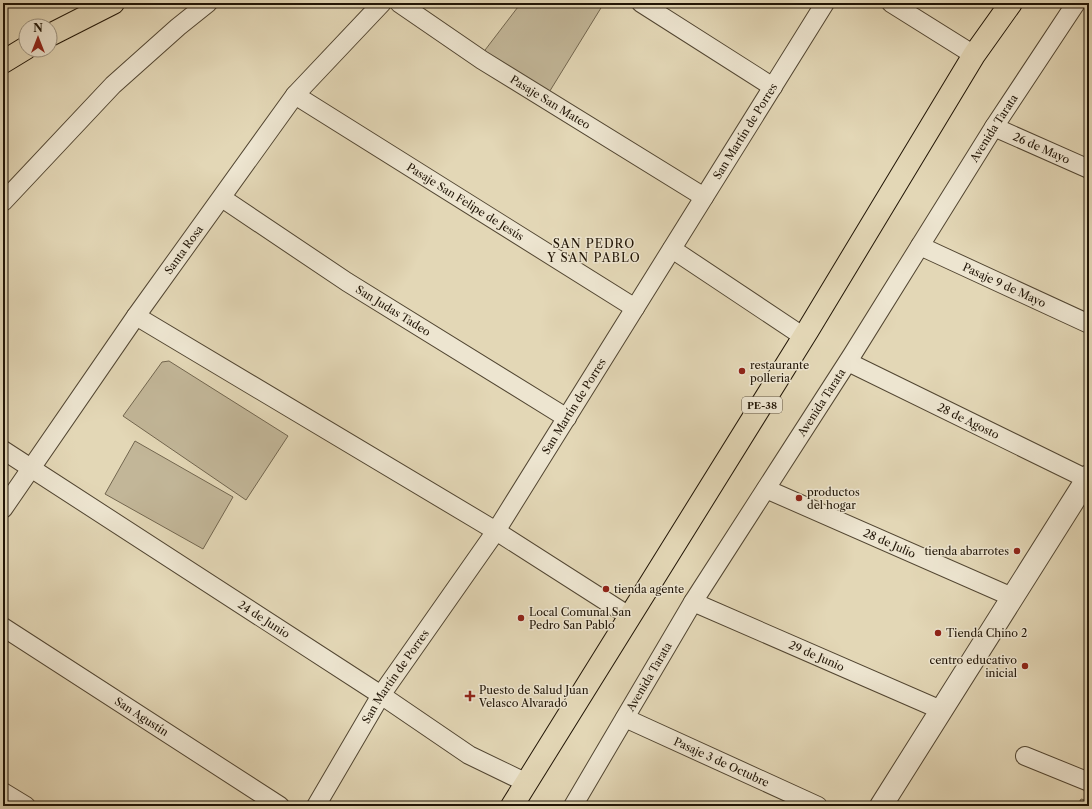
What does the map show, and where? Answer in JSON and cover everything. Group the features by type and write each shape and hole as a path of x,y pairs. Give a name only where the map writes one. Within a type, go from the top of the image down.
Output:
{"highway":[{"path":"58,31 113,3"},
{"name":"PE-38","path":"512,806 804,337 974,56 1011,3"},
{"path":"3,62 18,53"}],"street":[{"path":"3,202 113,85 178,27 208,3"},
{"name":"Santa Rosa","path":"3,509 136,316 295,95 382,3"},
{"name":"Pasaje San Mateo","path":"398,3 482,60 704,197"},
{"path":"641,3 772,88"},
{"name":"San Martín de Porres","path":"316,806 381,695 496,531 825,3"},
{"path":"891,3 974,56"},
{"name":"Avenida Tarata","path":"573,806 693,602 848,362 994,127 1076,3"},
{"name":"Pasaje San Felipe de Jesús","path":"295,95 635,308"},
{"name":"26 de Mayo","path":"994,127 1089,169"},
{"name":"San Judas Tadeo","path":"222,198 347,282 567,418"},
{"name":"Pasaje 9 de Mayo","path":"920,246 1089,324"},
{"path":"672,249 804,337"},
{"path":"136,316 496,531 629,616"},
{"name":"28 de Agosto","path":"848,362 1088,478"},
{"name":"24 de Junio","path":"3,450 381,695 468,755 527,783"},
{"path":"881,806 940,710 1088,478"},
{"name":"28 de Julio","path":"766,489 1012,598"},
{"name":"29 de Junio","path":"693,602 940,710"},
{"name":"San Agustín","path":"3,627 280,806"},
{"name":"Pasaje 3 de Octubre","path":"625,718 818,806"},
{"path":"1025,756 1089,782"},
{"path":"3,792 26,806"}],"shaded area":[{"path":"521,3 604,3 548,94 482,54"},
{"path":"169,361 288,436 246,500 123,416 162,362"},
{"path":"135,441 233,497 203,549 105,494"},
{"path":"1081,799 1089,801 1089,806 1077,806"}],"place":[{"name":"restaurante polleria","path":"742,371"},
{"name":"productos del hogar","path":"799,498"},
{"name":"tienda abarrotes","path":"1017,551"},
{"name":"tienda agente","path":"606,589"},
{"name":"Local Comunal San Pedro San Pablo","path":"521,618"},
{"name":"Tienda Chino 2","path":"938,633"},
{"name":"centro educativo inicial","path":"1025,666"},
{"name":"Puesto de Salud Juan Velasco Alvarado","path":"470,696"}],"district":[{"name":"SAN PEDRO Y SAN PABLO","path":"594,250"}]}
